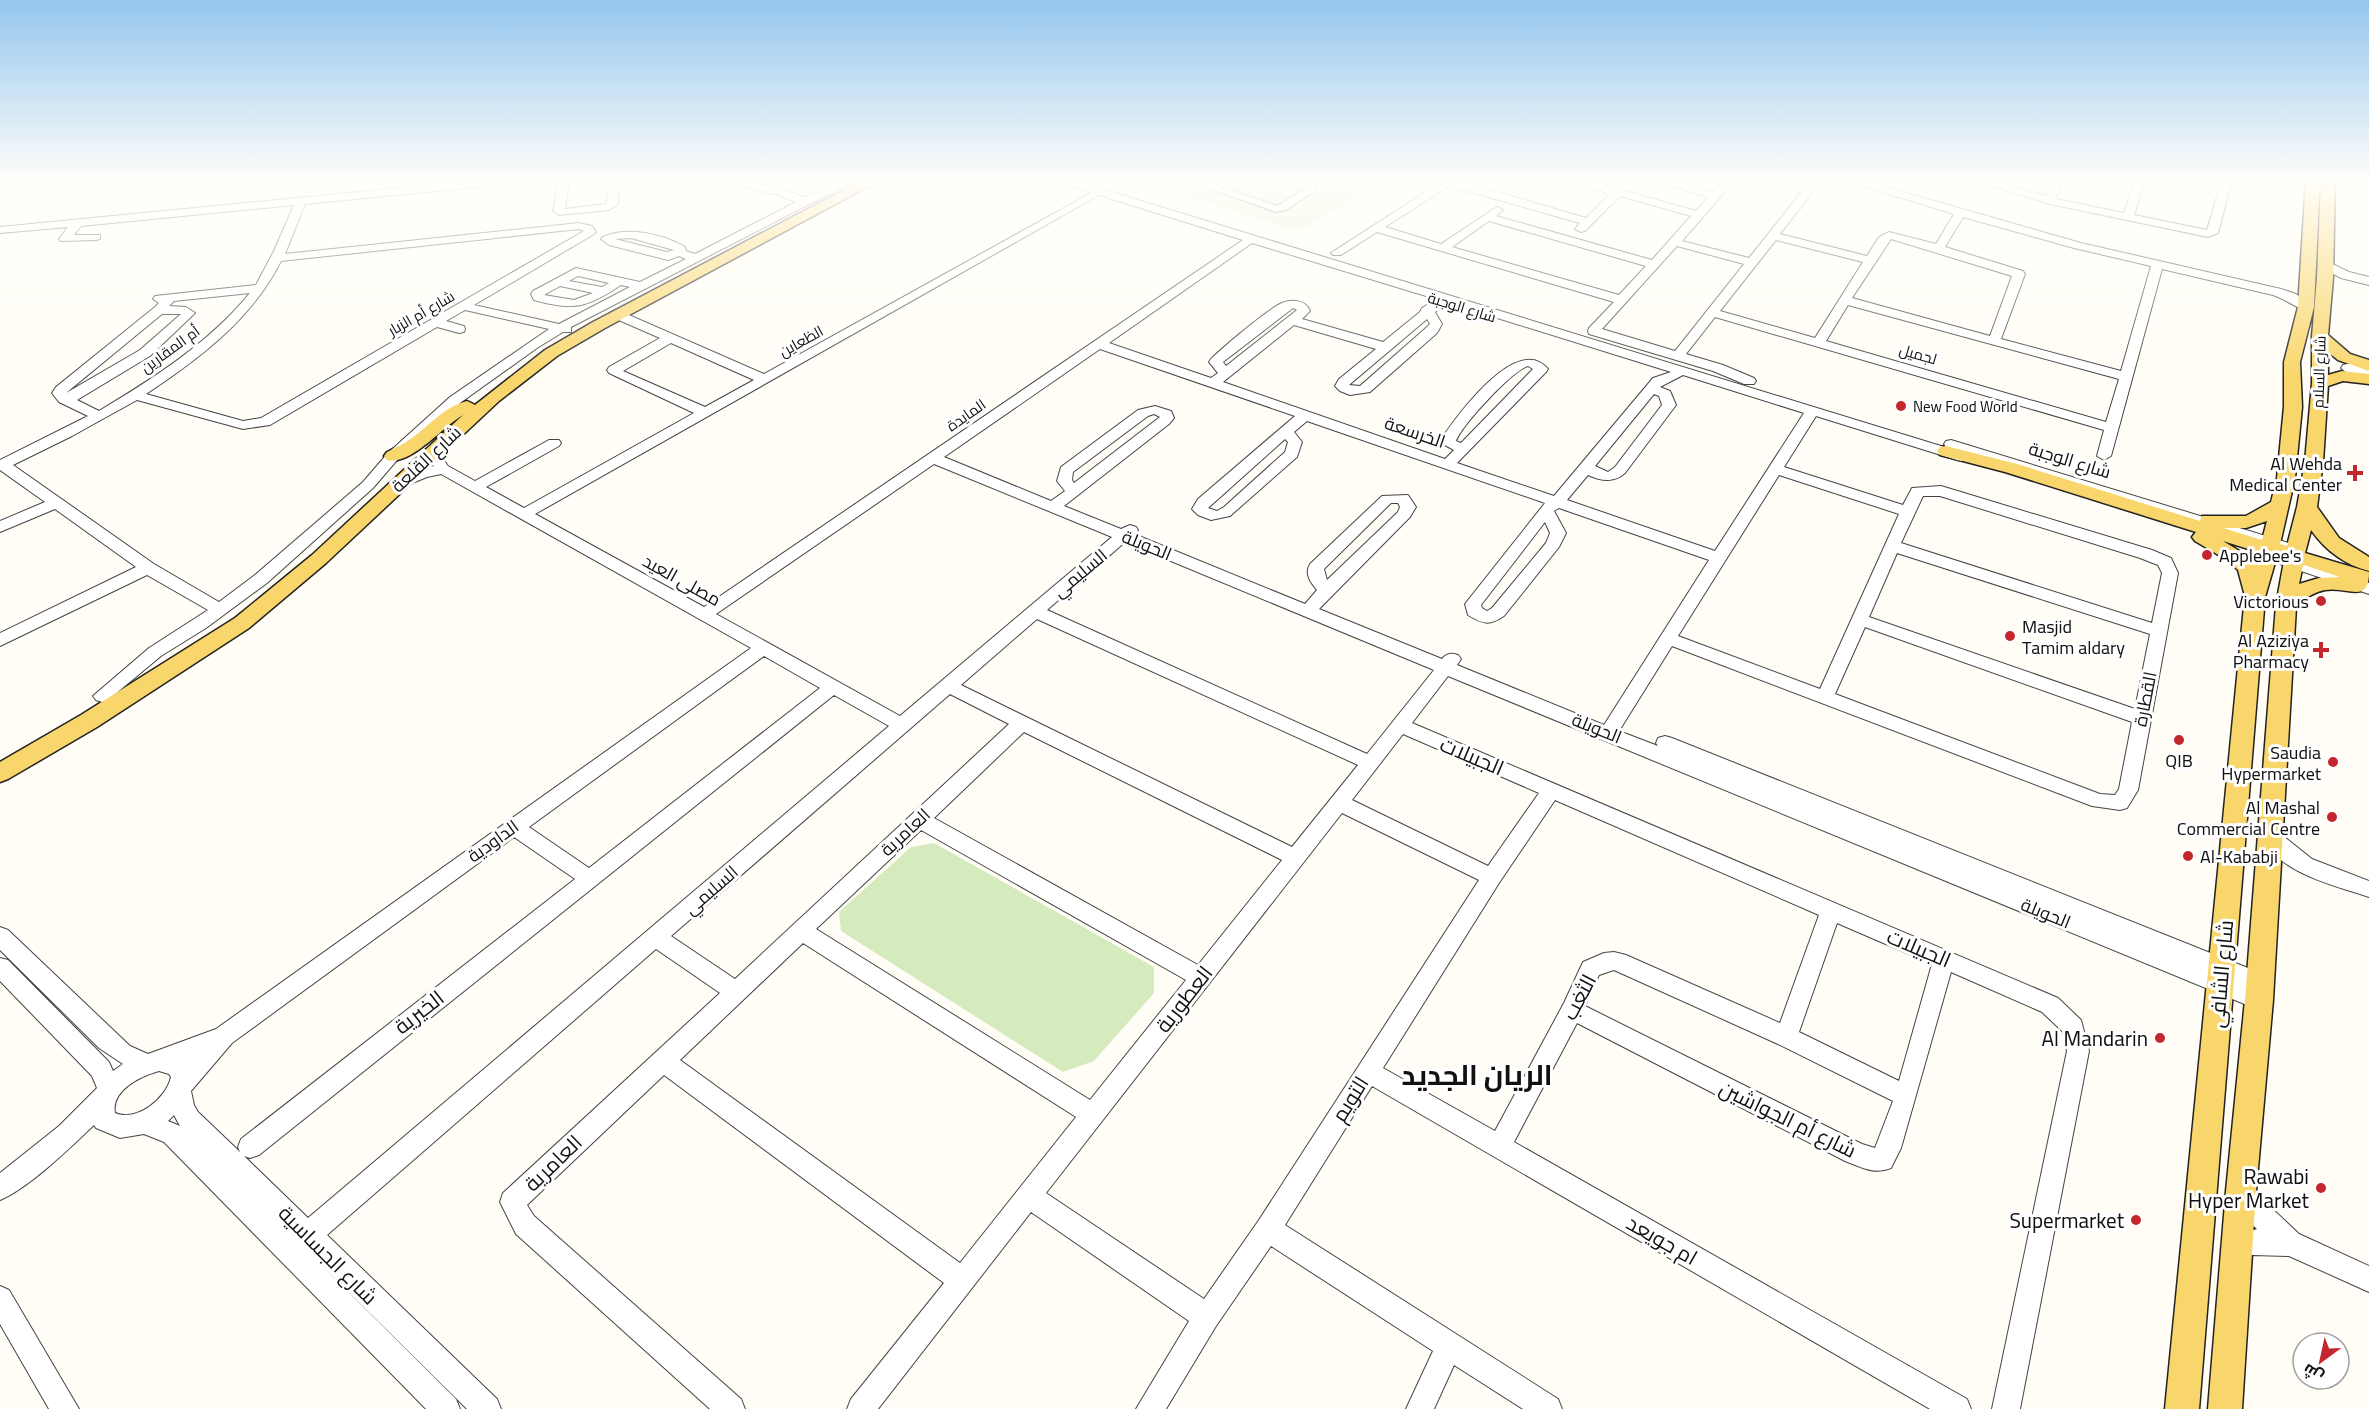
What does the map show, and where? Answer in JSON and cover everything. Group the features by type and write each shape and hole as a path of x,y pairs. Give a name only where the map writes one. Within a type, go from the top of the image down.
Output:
{"main road":[{"name":"شارع القلعة","path":"0,757 188,642 271,582 320,541 467,406 514,367 566,329 733,246"},
{"name":"شارع القلعة","path":"0,773 99,715 242,623 319,559 505,386 551,353 745,246"},
{"name":"شارع السلام","path":"2283,552 2280,505 2286,478 2293,407 2292,362 2306,308 2309,246"},
{"name":"شارع السلام","path":"2283,552 2307,507 2314,462 2326,246"},
{"path":"2320,336 2344,357 2369,368"},
{"path":"2320,383 2342,376 2369,378"},
{"path":"393,456 418,442 447,417 467,406"},
{"path":"1946,451 2011,468 2283,552 2368,582"},
{"path":"2282,661 2277,642 2276,609 2291,496 2286,478"},
{"path":"2179,519 2248,522 2264,517 2280,505"},
{"path":"2307,507 2321,534 2332,544 2369,565"},
{"path":"2179,519 2234,556 2247,568 2255,597"},
{"name":"شارع الشافي","path":"2182,1409 2255,597 2283,552"},
{"name":"شارع الشافي","path":"2229,1405 2236,1247 2260,992 2286,605 2283,552"},
{"path":"2286,605 2298,592 2319,584 2337,581 2368,582"}],"street":[{"name":"أم المقارين","path":"1,465 134,395 197,352 235,319 259,288 282,246"},
{"name":"شارع أم الزبار","path":"277,258 393,246"},
{"name":"شارع أم الزبار","path":"134,395 229,422 243,425 255,424 277,416 569,246"},
{"path":"624,246 663,255 679,252 695,258"},
{"path":"675,246 681,249 679,252"},
{"name":"شارع القلعة","path":"102,696 155,652 220,610 261,579 320,529 375,478 393,456 455,400 532,345 719,246"},
{"name":"الظعاين","path":"524,514 1004,246"},
{"name":"المايدة","path":"704,615 1242,246"},
{"name":"شارع الوجبة","path":"1259,246 1441,301 1656,379 1677,374 1809,416 1851,427 1869,428"},
{"name":"شارع الوجبة","path":"1275,246 1869,428 2179,519"},
{"name":"شارع الوجبة","path":"1294,246 1759,386 2283,552"},
{"name":"شارع الوجبة","path":"1311,246 1718,368 1759,386"},
{"path":"1337,253 1349,246"},
{"path":"1435,246 1622,300"},
{"path":"1589,246 1654,264"},
{"path":"1594,331 1671,246"},
{"path":"1688,246 1753,263"},
{"path":"1678,356 1766,246"},
{"path":"1813,246 1870,260"},
{"path":"1818,343 1879,246"},
{"path":"1931,246 2019,274 1994,341"},
{"path":"2084,246 2277,292 2292,297 2306,308"},
{"path":"2104,456 2157,265"},
{"path":"2325,271 2334,275 2369,281"},
{"path":"621,280 580,304 538,297 537,294 576,272 621,280 641,286"},
{"path":"556,282 604,291"},
{"path":"97,415 67,400 59,393 163,302 259,288"},
{"path":"2277,292 2307,290"},
{"path":"1844,300 2126,377"},
{"path":"1426,311 1433,316 1436,324 1432,330 1365,389 1358,392 1342,386 1426,311 1441,301"},
{"path":"67,400 145,353 189,313 163,302"},
{"path":"466,307 566,329"},
{"name":"لجميل","path":"1713,313 2112,428"},
{"path":"618,315 766,380"},
{"path":"1213,383 1292,320 1385,347"},
{"path":"438,323 459,329"},
{"path":"670,338 614,370 705,413"},
{"name":"الخرسعة","path":"1099,344 1448,464 1551,506 1719,558"},
{"path":"1448,464 1465,449 1542,369 1529,362 1521,363 1502,380 1451,435 1448,443 1465,449"},
{"path":"2369,368 2355,366 2348,368 2369,378"},
{"path":"1551,506 1558,533 1553,544 1498,612 1487,619 1480,616 1474,611 1473,604 1551,506 1586,468 1656,379 1669,405 1620,470 1614,476 1607,477 1586,468"},
{"path":"1155,410 1166,414 1167,418 1164,421 1062,498 1066,470 1143,413 1155,410"},
{"path":"1287,432 1295,442 1292,454 1229,510 1217,516 1210,516 1200,509 1203,502 1305,415"},
{"path":"1611,727 1809,416"},
{"path":"475,487 554,443"},
{"path":"396,486 423,473 443,469 436,459 440,446"},
{"name":"الحويلة","path":"938,455 1062,498 1128,532 1317,601 1450,662 2260,992"},
{"path":"1,465 58,502 148,568 220,610"},
{"name":"مصلى العيد","path":"443,469 903,726"},
{"path":"1775,469 1908,512"},
{"name":"القطارة","path":"1668,638 2099,801 2120,803 2127,790 2170,573 2165,562 2146,554 1941,491 1917,491 1825,697"},
{"path":"1403,498 1408,507 1405,514 1317,601 1316,568 1379,504 1387,499 1403,498"},
{"path":"0,527 58,502"},
{"name":"السليمي","path":"298,1243 1128,532"},
{"path":"1893,546 2159,631"},
{"path":"0,640 148,568"},
{"path":"1035,611 1370,763"},
{"path":"1859,620 2141,718"},
{"name":"الداودية","path":"144,1122 170,1105 224,1036 763,648"},
{"name":"العطورية","path":"861,1409 1450,662"},
{"path":"948,686 1296,858"},
{"name":"الخيرية","path":"250,1147 833,687"},
{"name":"العامرية","path":"731,1409 525,1225 512,1202 1022,723"},
{"name":"الجبيلات","path":"1400,725 2050,1005 2073,1027 2078,1051 2006,1409"},
{"name":"التويم","path":"1150,1409 1207,1317 1268,1230 1492,877 1551,791"},
{"path":"1340,803 1492,877"},
{"path":"919,819 1202,977"},
{"path":"514,826 589,878"},
{"path":"2271,837 2289,856 2307,868 2369,889"},
{"path":"2269,871 2288,867 2307,868"},
{"path":"1786,1037 1831,911"},
{"path":"801,930 1093,1115"},
{"path":"0,936 107,1041 122,1053 152,1062"},
{"path":"655,937 735,992"},
{"name":"شارع أم الجواشين","path":"1572,1010 1854,1153 1872,1160 1882,1160 1889,1148 1906,1096 1944,959"},
{"name":"الثغب","path":"1499,1147 1572,1010 1591,969 1604,962 1614,961 1626,964 1786,1037 1906,1096"},
{"path":"0,967 101,1069 109,1092 102,1113 104,1120 110,1125"},
{"name":"الداودية","path":"109,1092 133,1070 224,1036"},
{"path":"662,1060 963,1280"},
{"name":"شارع الجساسية","path":"152,1062 171,1061 180,1066 184,1073 183,1109 190,1120 446,1409"},
{"name":"ام جويعد","path":"1367,1071 1957,1409"},
{"path":"0,1188 82,1122 109,1092"},
{"path":"51,1149 82,1133 110,1125 131,1126 144,1122"},
{"name":"شارع الجساسية","path":"144,1122 172,1134 487,1409"},
{"path":"2241,1191 2254,1209 2290,1243 2369,1279"},
{"path":"1029,1196 1207,1317"},
{"path":"1268,1230 1545,1408"},
{"path":"2236,1247 2261,1241 2290,1243"},
{"path":"0,1299 65,1409"},
{"path":"1420,1409 1449,1346"}],"green space":[{"path":"934,843 1154,967 1154,993 1094,1061 1063,1072 841,931 839,912 911,847"}],"place":[{"name":"New Food World","path":"1901,406"},
{"name":"Al Wehda Medical Center","path":"2355,473"},
{"name":"Applebee's","path":"2207,555"},
{"name":"Victorious","path":"2321,601"},
{"name":"Masjid Tamim aldary","path":"2010,636"},
{"name":"Al Aziziya Pharmacy","path":"2321,650"},
{"name":"QIB","path":"2179,740"},
{"name":"Saudia Hypermarket","path":"2333,762"},
{"name":"Al Mashal Commercial Centre","path":"2332,817"},
{"name":"Al-Kababji","path":"2188,856"},
{"name":"Al Mandarin","path":"2160,1038"},
{"name":"Rawabi Hyper Market","path":"2321,1188"},
{"name":"Supermarket","path":"2136,1220"}],"district":[{"name":"الريان الجديد","path":"1477,1075"}]}
